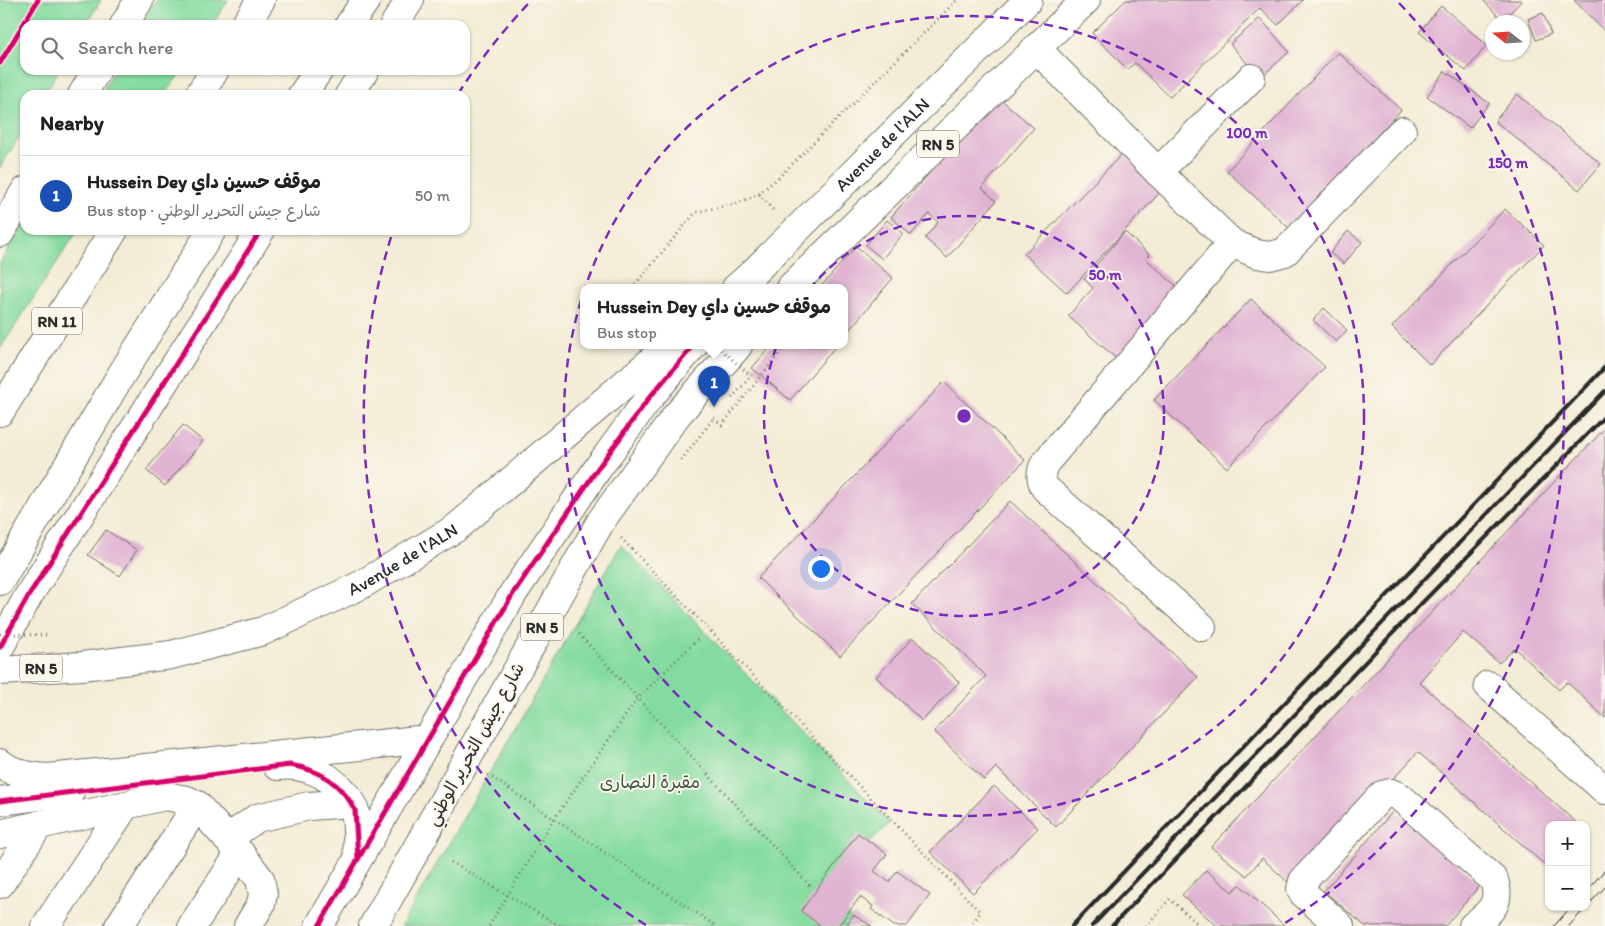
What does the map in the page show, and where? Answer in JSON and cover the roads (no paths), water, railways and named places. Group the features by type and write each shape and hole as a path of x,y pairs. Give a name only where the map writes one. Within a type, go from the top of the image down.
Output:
{"main road":[{"path":"127,20 139,0"},
{"path":"248,20 261,0"},
{"path":"352,20 366,0"},
{"path":"397,20 410,0"},
{"name":"Avenue de l'ALN","path":"743,283 1028,0"},
{"name":"RN 5","path":"794,284 1086,0"},
{"path":"1036,48 1158,172 1232,243 1257,254 1270,256 1285,252 1402,131"},
{"path":"85,90 94,75"},
{"path":"202,90 212,75"},
{"path":"305,90 316,75"},
{"path":"352,90 362,75"},
{"path":"1158,172 1251,78"},
{"path":"0,233 20,199"},
{"name":"RN 11","path":"0,412 111,235"},
{"path":"0,581 118,380 209,235"},
{"path":"0,647 34,587 259,235"},
{"path":"1202,627 1045,488 1041,481 1041,470 1232,243"},
{"name":"Avenue de l'ALN","path":"0,671 82,666 171,655 263,631 360,585 456,528 665,349"},
{"path":"319,926 514,592 548,540 649,398 690,349"},
{"name":"شارع جيش التحرير الوطني","path":"373,926 601,521 676,416 735,349"},
{"path":"1488,685 1605,790"},
{"path":"0,763 18,773 48,778 428,739"},
{"path":"0,801 290,765 315,771 327,777 337,785 351,803 355,810 358,858"},
{"path":"1340,926 1303,893 1301,885 1382,795 1391,793 1400,797 1494,880 1498,897 1488,913 1473,926"},
{"path":"0,834 164,796 181,799 197,805 260,879 262,886 261,904 248,926"},
{"path":"192,926 233,846 257,818 309,806 351,803"},
{"path":"119,926 197,805"},
{"path":"46,926 125,806"},
{"path":"0,884 39,825"}],"tram line":[{"path":"1590,887 1605,870"},
{"path":"1569,926 1605,887"},
{"path":"1554,926 1567,911"}],"railway":[{"path":"1072,926 1605,367"},
{"path":"1092,926 1605,391"},
{"path":"1112,926 1417,608 1605,416"}],"place":[{"name":"Hussein Dey موقف حسين داي","path":"714,407"}],"park label":[{"name":"مقبرة النصارى","path":"650,782"}]}
